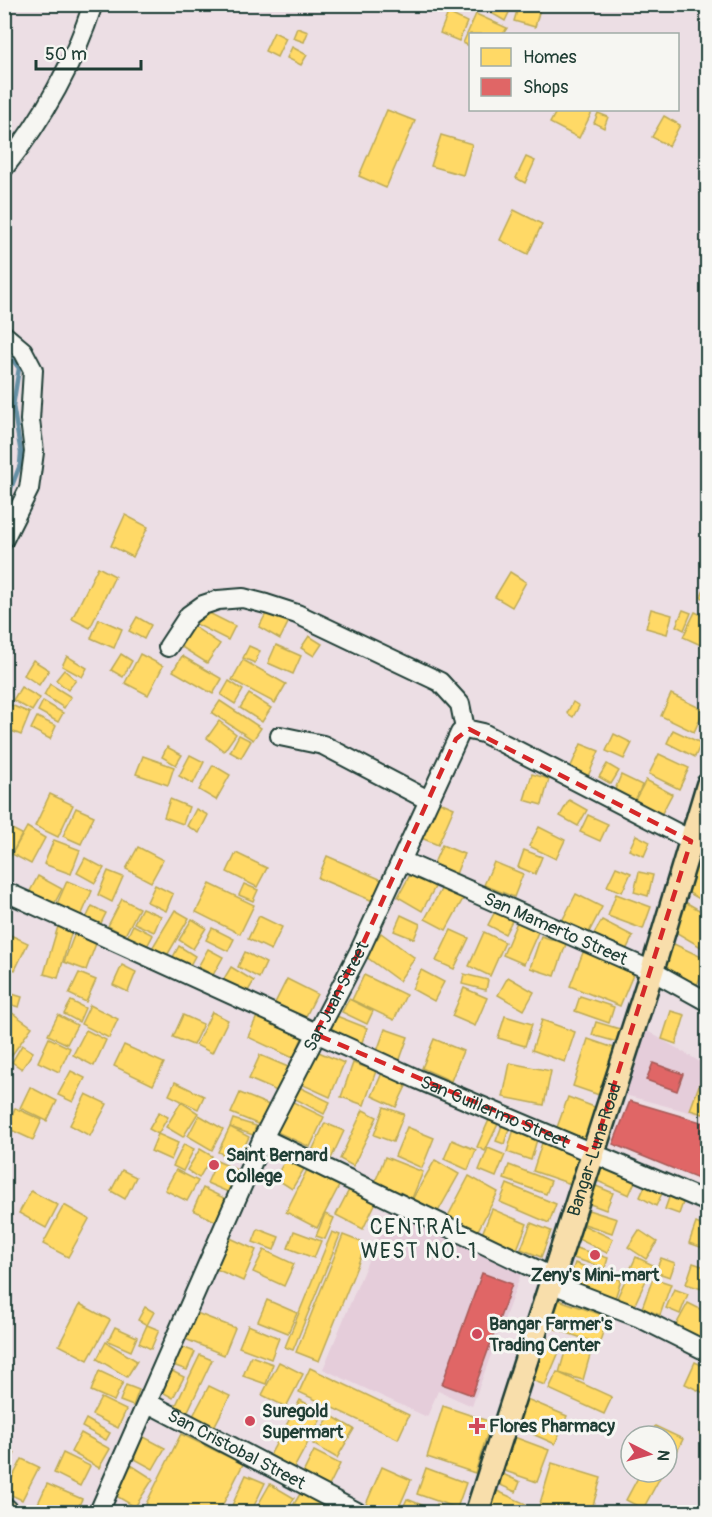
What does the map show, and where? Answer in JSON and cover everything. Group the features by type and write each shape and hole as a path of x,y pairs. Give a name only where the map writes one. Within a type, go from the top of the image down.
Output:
{"main road":[{"name":"Bangar-Luna Road","path":"477,1512 652,971 699,845 708,784"}],"street":[{"path":"4,168 53,95 80,42 93,4"},
{"path":"4,335 23,351 33,370 30,420 34,452 29,489 4,539"},
{"path":"168,647 189,615 203,605 218,600 243,598 297,614 440,682 460,704 465,729 506,744 699,845"},
{"name":"San Juan Street","path":"99,1512 263,1138 360,950 456,739 465,729"},
{"path":"280,736 322,745 428,800"},
{"name":"San Mamerto Street","path":"402,861 652,971 708,1002"},
{"name":"San Guillermo Street","path":"4,891 315,1034 528,1128 593,1152 708,1202"},
{"path":"263,1138 551,1280 638,1317 708,1352"},
{"name":"San Cristobal Street","path":"148,1403 357,1512"}],"highlighted area":[{"path":"469,729 691,841 593,1152 315,1034 360,950 456,739"}],"shaded area":[{"path":"644,1029 707,1066 707,1107 704,1116 621,1094"},
{"path":"389,1210 522,1271 472,1406 438,1391 427,1417 323,1369"}],"building: Homes":[{"path":"476,4 513,4 505,21"},
{"path":"519,4 541,5 535,27 514,21"},
{"path":"448,13 467,22 459,41 440,33"},
{"path":"476,14 507,28 504,33 469,33 469,46 463,43"},
{"path":"297,28 308,32 304,42 293,38"},
{"path":"274,32 286,38 277,57 265,51"},
{"path":"292,47 307,55 301,65 287,58"},
{"path":"387,110 415,121 386,188 359,176"},
{"path":"556,111 592,111 579,138 550,123"},
{"path":"598,113 608,117 604,128 594,123"},
{"path":"664,116 680,125 669,146 652,137"},
{"path":"441,135 472,144 463,175 431,166"},
{"path":"526,157 535,161 525,183 516,178"},
{"path":"514,210 542,224 528,254 500,240"},
{"path":"125,515 148,527 133,557 111,546"},
{"path":"98,567 115,576 90,628 72,619"},
{"path":"510,572 526,582 512,607 495,597"},
{"path":"708,579 708,600 701,597"},
{"path":"651,609 672,615 667,634 646,628"},
{"path":"203,610 235,626 228,640 196,624"},
{"path":"268,610 289,621 280,639 259,627"},
{"path":"683,610 691,613 684,630 676,626"},
{"path":"695,612 708,618 708,636 703,646 683,637"},
{"path":"137,617 151,625 144,639 129,631"},
{"path":"99,619 122,629 114,648 91,638"},
{"path":"193,626 220,644 207,663 180,646"},
{"path":"309,636 322,644 314,656 301,648"},
{"path":"276,645 301,656 293,674 268,663"},
{"path":"249,646 260,651 255,663 243,658"},
{"path":"121,654 132,661 123,677 111,670"},
{"path":"140,654 163,666 148,695 125,683"},
{"path":"67,656 87,668 82,677 62,666"},
{"path":"182,656 222,679 213,694 173,671"},
{"path":"33,660 49,670 39,685 24,675"},
{"path":"243,660 286,684 275,703 232,680"},
{"path":"64,670 76,680 68,690 56,680"},
{"path":"229,681 243,690 235,704 221,695"},
{"path":"50,684 71,697 64,708 44,695"},
{"path":"21,687 40,698 32,711 13,700"},
{"path":"249,694 271,708 262,722 240,708"},
{"path":"671,694 704,710 694,732 661,716"},
{"path":"43,701 63,713 58,722 38,711"},
{"path":"220,701 261,728 253,740 212,713"},
{"path":"573,702 579,706 573,717 567,713"},
{"path":"11,705 30,713 21,735 4,728 4,720"},
{"path":"37,717 56,726 50,739 31,729"},
{"path":"219,721 236,734 224,751 207,738"},
{"path":"673,730 701,743 695,757 667,743"},
{"path":"614,734 632,743 624,759 606,751"},
{"path":"239,735 251,741 241,758 230,752"},
{"path":"581,744 599,751 585,783 567,775"},
{"path":"167,747 182,755 176,765 162,757"},
{"path":"659,754 689,768 679,789 649,774"},
{"path":"190,755 204,762 193,784 179,776"},
{"path":"143,756 174,767 168,785 136,774"},
{"path":"607,764 619,771 611,784 599,777"},
{"path":"213,765 230,775 216,800 199,790"},
{"path":"532,774 549,779 542,805 524,800"},
{"path":"621,775 642,785 635,802 614,792"},
{"path":"646,780 672,794 661,815 635,800"},
{"path":"50,794 73,805 58,837 35,826"},
{"path":"170,799 189,807 183,824 164,817"},
{"path":"435,800 454,808 438,845 419,837"},
{"path":"569,800 587,810 578,826 560,816"},
{"path":"76,808 94,816 81,844 63,836"},
{"path":"196,809 208,815 199,833 187,826"},
{"path":"588,815 608,824 600,841 580,832"},
{"path":"4,825 22,834 4,869"},
{"path":"27,827 45,838 31,864 12,854"},
{"path":"539,827 565,840 556,859 529,846"},
{"path":"636,835 650,842 644,856 629,850"},
{"path":"54,840 80,850 71,874 44,864"},
{"path":"442,845 464,854 454,879 431,870"},
{"path":"138,847 163,860 151,882 126,869"},
{"path":"524,850 542,857 535,874 518,867"},
{"path":"236,853 267,868 257,887 227,872"},
{"path":"327,856 382,880 373,901 318,878"},
{"path":"85,858 104,868 95,883 77,873"},
{"path":"695,859 708,866 708,904 679,887"},
{"path":"494,862 523,874 514,897 484,885"},
{"path":"616,867 631,873 622,892 607,886"},
{"path":"108,871 123,877 112,902 98,895"},
{"path":"639,872 653,875 648,896 634,892"},
{"path":"411,873 435,887 422,911 398,897"},
{"path":"38,876 62,889 51,910 27,897"},
{"path":"67,881 92,891 78,923 53,913"},
{"path":"210,884 254,905 240,934 196,912"},
{"path":"244,884 258,890 253,901 239,895"},
{"path":"155,885 173,894 166,911 147,902"},
{"path":"443,886 464,897 446,930 425,919"},
{"path":"576,894 602,907 588,934 562,921"},
{"path":"616,894 651,907 643,929 608,916"},
{"path":"122,899 139,908 125,935 108,926"},
{"path":"687,903 708,915 706,950 672,930"},
{"path":"499,904 516,913 505,934 488,925"},
{"path":"92,906 106,913 98,929 84,923"},
{"path":"142,908 161,916 154,932 134,923"},
{"path":"175,910 189,918 165,959 151,950"},
{"path":"401,915 420,924 414,939 394,931"},
{"path":"259,916 282,927 271,950 248,939"},
{"path":"192,919 206,928 193,949 179,940"},
{"path":"602,920 633,936 624,954 592,937"},
{"path":"517,922 538,932 524,964 503,955"},
{"path":"59,923 73,927 58,978 44,974"},
{"path":"133,925 153,935 144,952 125,942"},
{"path":"212,928 234,939 228,951 206,940"},
{"path":"451,930 469,938 454,969 436,961"},
{"path":"4,932 28,943 15,970 4,965"},
{"path":"484,932 505,942 490,976 469,966"},
{"path":"75,933 97,941 86,970 64,962"},
{"path":"381,933 415,958 399,981 365,956"},
{"path":"541,936 566,944 555,976 530,968"},
{"path":"674,944 708,960 696,987 661,970"},
{"path":"179,946 195,956 189,967 173,957"},
{"path":"208,949 223,957 213,975 198,967"},
{"path":"584,950 635,970 620,1006 570,986"},
{"path":"245,952 266,963 259,978 238,967"},
{"path":"122,965 136,972 128,992 113,985"},
{"path":"231,967 254,981 245,996 222,982"},
{"path":"421,970 444,982 434,1001 412,989"},
{"path":"79,973 96,980 86,1002 69,994"},
{"path":"464,974 488,980 486,990 462,984"},
{"path":"364,975 406,995 394,1020 352,1000"},
{"path":"508,977 534,992 524,1010 498,995"},
{"path":"287,979 317,994 304,1020 274,1005"},
{"path":"464,988 487,998 475,1026 452,1016"},
{"path":"6,992 22,997 19,1007 4,1003"},
{"path":"580,996 614,1007 609,1023 575,1011"},
{"path":"349,999 373,1011 367,1024 342,1012"},
{"path":"71,1001 85,1008 79,1022 64,1014"},
{"path":"90,1005 118,1019 109,1038 81,1024"},
{"path":"4,1007 32,1027 6,1063 4,1061"},
{"path":"671,1011 685,1015 676,1044 662,1039"},
{"path":"212,1012 228,1020 212,1053 196,1045"},
{"path":"258,1014 304,1034 293,1058 248,1037"},
{"path":"58,1015 77,1025 67,1044 48,1035"},
{"path":"183,1015 203,1024 193,1045 173,1037"},
{"path":"334,1015 367,1028 360,1048 326,1034"},
{"path":"505,1016 532,1024 525,1046 498,1038"},
{"path":"542,1020 575,1032 565,1062 532,1050"},
{"path":"596,1022 620,1029 617,1042 592,1035"},
{"path":"385,1029 408,1037 399,1062 376,1054"},
{"path":"86,1030 106,1040 94,1066 73,1055"},
{"path":"49,1038 70,1048 59,1072 38,1062"},
{"path":"434,1039 463,1051 451,1081 422,1068"},
{"path":"588,1039 617,1049 602,1096 573,1086"},
{"path":"22,1045 33,1052 22,1069 12,1062"},
{"path":"124,1045 164,1063 153,1085 114,1066"},
{"path":"314,1050 344,1063 330,1097 299,1083"},
{"path":"260,1055 288,1067 277,1091 249,1079"},
{"path":"353,1063 376,1071 364,1105 341,1097"},
{"path":"510,1063 551,1071 544,1105 503,1097"},
{"path":"705,1069 708,1104 703,1114 690,1110"},
{"path":"71,1071 85,1078 73,1102 58,1095"},
{"path":"382,1073 407,1084 396,1107 372,1096"},
{"path":"175,1082 204,1096 198,1109 169,1095"},
{"path":"295,1085 330,1102 324,1114 290,1096"},
{"path":"30,1087 57,1101 47,1121 20,1108"},
{"path":"240,1093 269,1105 260,1125 231,1113"},
{"path":"86,1094 107,1104 90,1136 70,1125"},
{"path":"568,1097 597,1108 584,1143 555,1133"},
{"path":"291,1101 324,1117 310,1147 277,1132"},
{"path":"181,1102 198,1113 183,1137 166,1127"},
{"path":"384,1107 404,1114 393,1142 374,1135"},
{"path":"15,1108 42,1120 33,1140 7,1128"},
{"path":"363,1110 377,1117 353,1166 340,1159"},
{"path":"159,1112 168,1117 158,1134 149,1129"},
{"path":"199,1115 223,1129 212,1150 188,1136"},
{"path":"233,1119 256,1126 253,1135 230,1127"},
{"path":"489,1120 498,1124 485,1151 477,1147"},
{"path":"325,1123 344,1131 329,1163 310,1155"},
{"path":"503,1123 510,1126 504,1144 496,1141"},
{"path":"230,1127 249,1137 237,1161 218,1152"},
{"path":"407,1127 434,1138 422,1168 395,1156"},
{"path":"514,1129 538,1136 531,1160 507,1152"},
{"path":"158,1134 178,1143 171,1160 151,1151"},
{"path":"452,1140 476,1150 468,1170 444,1159"},
{"path":"542,1143 580,1156 571,1184 533,1171"},
{"path":"184,1144 194,1149 183,1171 173,1166"},
{"path":"488,1148 505,1155 496,1177 479,1170"},
{"path":"200,1149 212,1156 199,1178 187,1170"},
{"path":"385,1157 423,1172 410,1203 373,1187"},
{"path":"286,1159 304,1169 292,1189 275,1178"},
{"path":"602,1159 638,1175 629,1195 593,1179"},
{"path":"435,1160 459,1174 435,1217 410,1203"},
{"path":"217,1161 237,1170 228,1192 207,1183"},
{"path":"509,1165 551,1181 546,1194 504,1179"},
{"path":"122,1170 136,1177 125,1199 111,1191"},
{"path":"176,1170 198,1181 187,1201 165,1190"},
{"path":"307,1170 339,1186 317,1228 286,1212"},
{"path":"469,1176 498,1192 476,1234 447,1218"},
{"path":"649,1177 666,1185 656,1206 640,1197"},
{"path":"589,1183 613,1193 606,1210 582,1201"},
{"path":"507,1184 556,1204 549,1223 500,1202"},
{"path":"203,1188 228,1200 217,1222 193,1210"},
{"path":"350,1188 376,1202 363,1229 336,1215"},
{"path":"31,1191 58,1205 46,1228 19,1213"},
{"path":"671,1192 685,1197 679,1214 665,1209"},
{"path":"64,1205 89,1219 68,1257 43,1244"},
{"path":"582,1208 617,1219 612,1233 578,1222"},
{"path":"492,1209 527,1224 517,1249 482,1234"},
{"path":"325,1214 334,1218 325,1239 316,1236"},
{"path":"531,1223 551,1231 541,1257 521,1249"},
{"path":"696,1223 708,1228 706,1249 689,1243"},
{"path":"581,1224 613,1239 607,1253 574,1237"},
{"path":"258,1229 279,1237 274,1250 253,1242"},
{"path":"639,1230 657,1242 646,1259 628,1247"},
{"path":"294,1231 321,1241 314,1258 288,1248"},
{"path":"332,1232 340,1235 293,1350 285,1347"},
{"path":"343,1235 366,1244 319,1361 296,1352"},
{"path":"228,1237 256,1250 243,1281 214,1268"},
{"path":"573,1247 608,1258 605,1268 570,1257"},
{"path":"264,1250 294,1264 284,1286 253,1272"},
{"path":"636,1257 653,1265 634,1306 617,1298"},
{"path":"661,1258 675,1263 670,1277 655,1272"},
{"path":"575,1263 621,1280 614,1301 567,1285"},
{"path":"693,1263 708,1268 708,1291 686,1284"},
{"path":"653,1278 671,1284 660,1315 642,1308"},
{"path":"674,1289 688,1294 680,1314 666,1308"},
{"path":"267,1300 297,1313 288,1333 258,1321"},
{"path":"559,1300 608,1317 599,1344 550,1327"},
{"path":"688,1303 708,1313 708,1327 701,1339 676,1325"},
{"path":"80,1304 110,1320 88,1360 59,1345"},
{"path":"145,1307 154,1312 147,1325 138,1320"},
{"path":"194,1312 235,1328 224,1355 183,1338"},
{"path":"147,1325 159,1330 151,1349 139,1343"},
{"path":"248,1325 279,1338 271,1359 239,1347"},
{"path":"115,1327 137,1337 131,1351 108,1341"},
{"path":"543,1337 562,1345 545,1385 526,1378"},
{"path":"568,1341 592,1348 583,1380 559,1373"},
{"path":"106,1342 137,1361 127,1377 97,1359"},
{"path":"177,1345 195,1352 187,1370 170,1364"},
{"path":"200,1355 212,1360 187,1413 175,1407"},
{"path":"251,1356 273,1364 266,1384 243,1376"},
{"path":"279,1362 303,1374 286,1407 262,1395"},
{"path":"695,1362 708,1368 708,1395 685,1384"},
{"path":"310,1368 409,1415 398,1439 299,1392"},
{"path":"168,1369 184,1377 173,1398 157,1389"},
{"path":"99,1371 123,1382 114,1401 91,1391"},
{"path":"557,1372 612,1397 604,1414 549,1389"},
{"path":"126,1385 139,1390 133,1406 120,1401"},
{"path":"209,1386 230,1396 213,1429 192,1418"},
{"path":"522,1397 567,1416 555,1444 510,1424"},
{"path":"101,1398 126,1410 118,1428 92,1415"},
{"path":"300,1400 324,1413 294,1468 270,1455"},
{"path":"443,1406 491,1422 475,1473 427,1457"},
{"path":"330,1415 354,1429 337,1458 313,1444"},
{"path":"86,1419 110,1433 106,1440 82,1427"},
{"path":"708,1420 708,1438 700,1434"},
{"path":"81,1433 110,1449 99,1468 71,1452"},
{"path":"181,1434 243,1464 219,1512 162,1512 146,1504"},
{"path":"142,1436 165,1448 153,1469 131,1457"},
{"path":"514,1437 549,1450 537,1482 502,1470"},
{"path":"4,1447 15,1453 4,1472"},
{"path":"314,1451 340,1464 329,1486 303,1473"},
{"path":"63,1453 90,1466 80,1486 54,1473"},
{"path":"22,1459 39,1467 22,1500 5,1492"},
{"path":"552,1463 601,1478 591,1512 538,1510"},
{"path":"131,1465 153,1479 135,1507 113,1494"},
{"path":"382,1467 411,1480 397,1512 386,1512 366,1504"},
{"path":"426,1468 466,1483 457,1508 417,1494"},
{"path":"503,1474 520,1482 516,1492 498,1484"},
{"path":"246,1475 265,1483 251,1512 229,1512"},
{"path":"47,1484 82,1499 76,1512 35,1510"},
{"path":"270,1484 294,1498 286,1512 254,1512"},
{"path":"635,1484 657,1484 643,1509 626,1500"},
{"path":"303,1489 327,1503 322,1512 308,1512 294,1504"},
{"path":"495,1490 526,1504 522,1512 485,1512"},
{"path":"407,1499 427,1507 424,1512 401,1512"},
{"path":"437,1504 456,1512 433,1512"}],"building: Shops":[{"path":"653,1063 683,1074 677,1091 646,1080"},
{"path":"630,1101 708,1124 708,1183 613,1144"},
{"name":"Bangar Farmer's Trading Center","path":"482,1273 512,1284 472,1395 442,1384"}],"waterway":[{"path":"4,349 19,368 13,406 21,453 20,465 4,506"}],"place":[{"name":"Saint Bernard College","path":"214,1165"},
{"name":"Zeny's Mini-mart","path":"595,1255"},
{"name":"Bangar Farmer's Trading Center","path":"477,1334"},
{"name":"Suregold Supermart","path":"250,1421"},
{"name":"Flores Pharmacy","path":"477,1426"}],"district":[{"name":"CENTRAL WEST NO. 1","path":"419,1239"}]}
